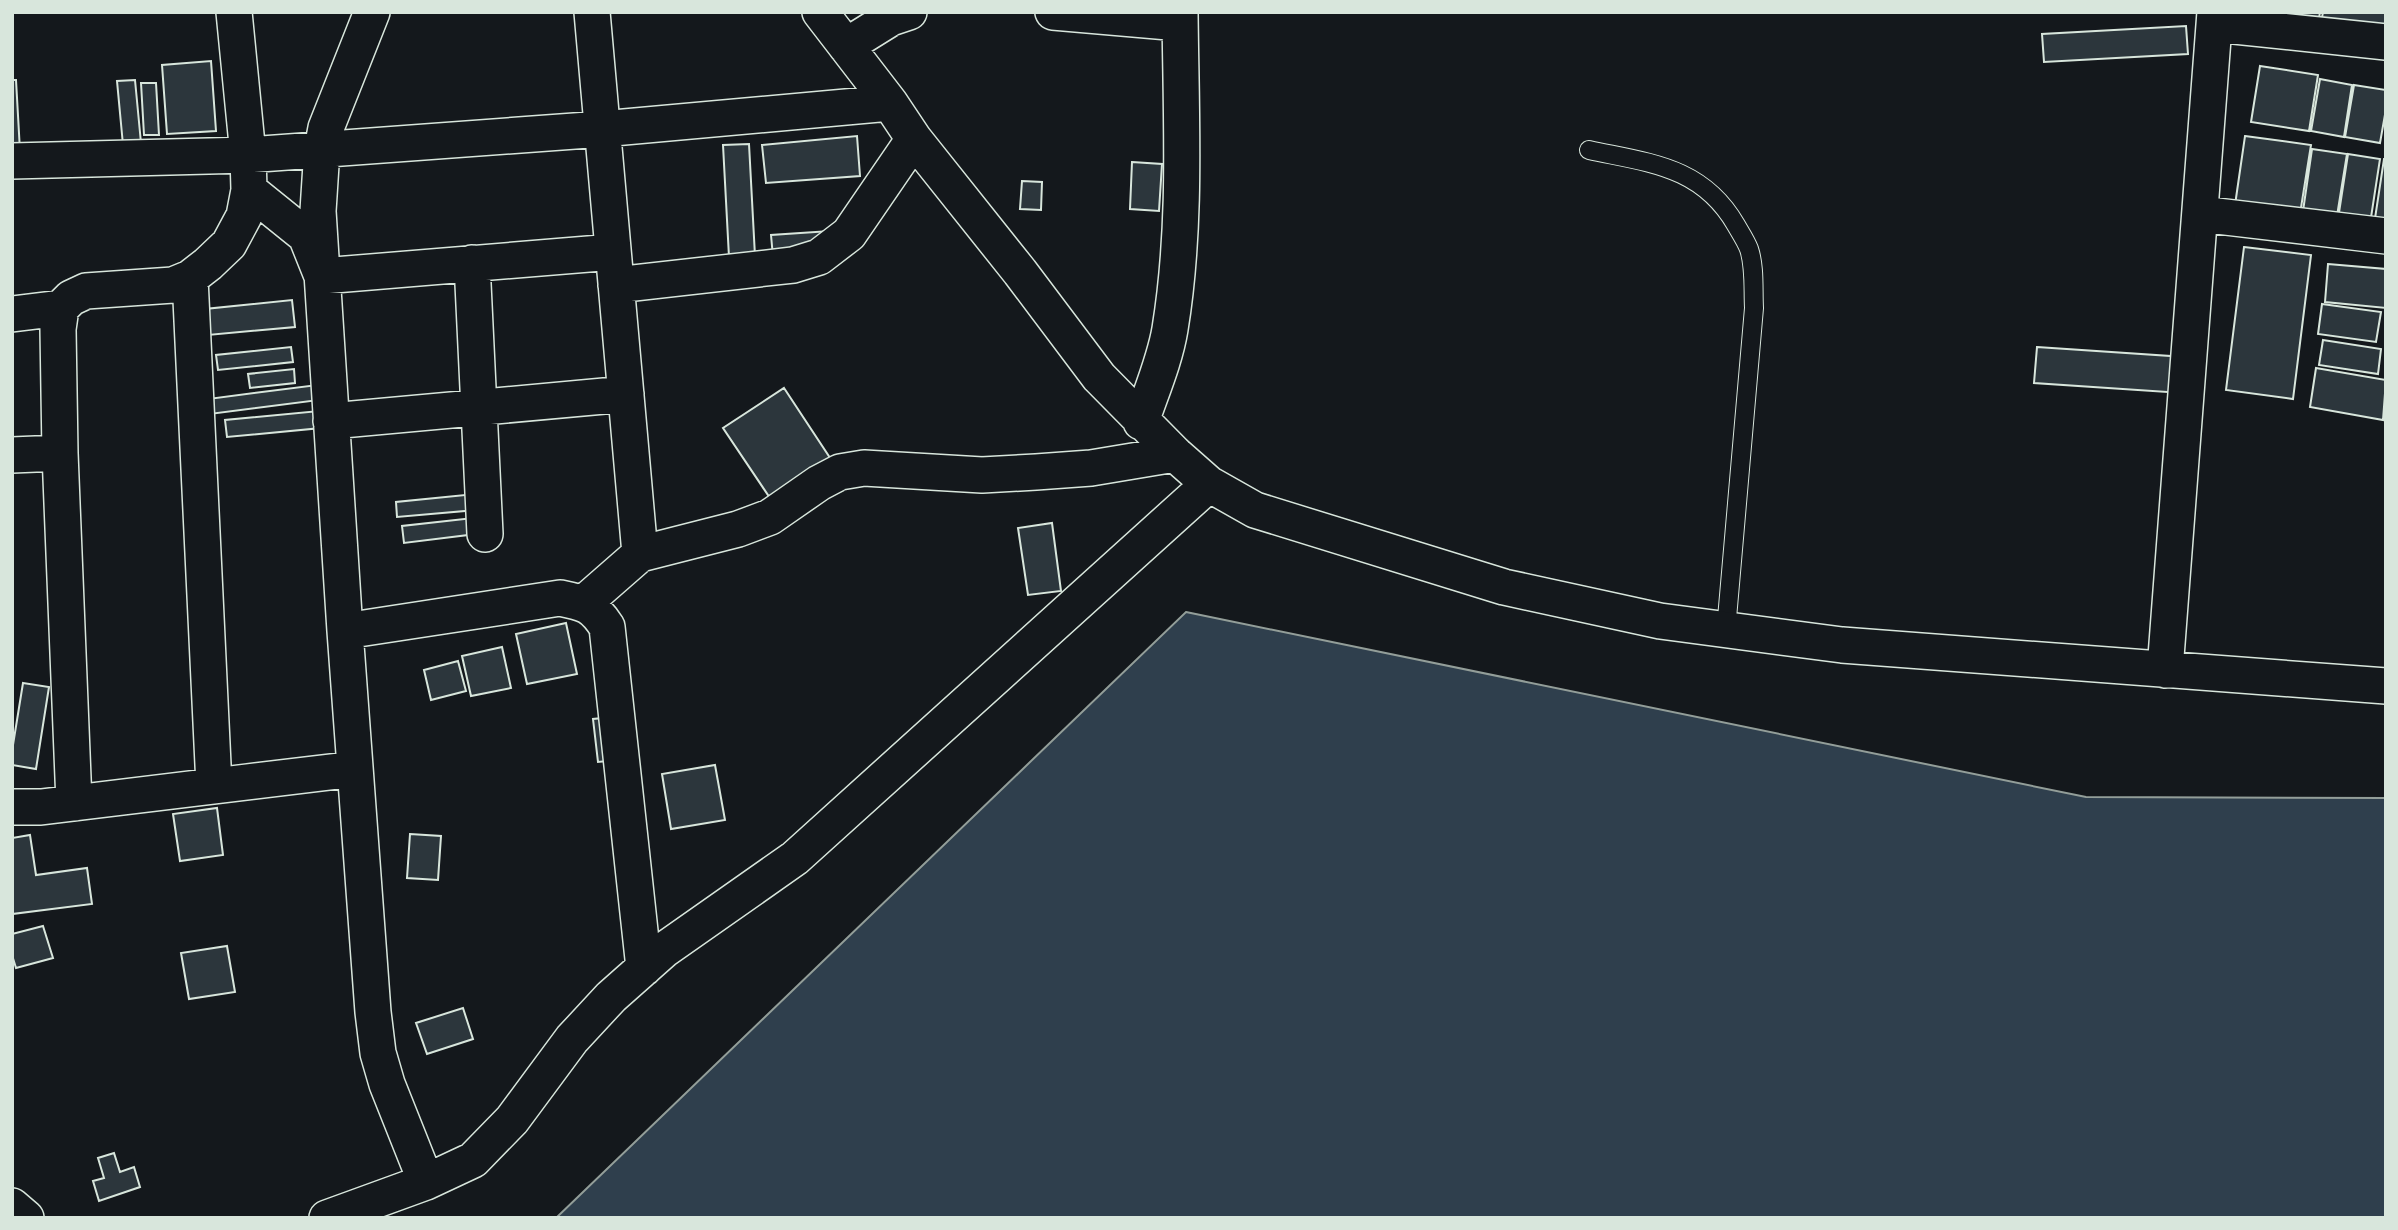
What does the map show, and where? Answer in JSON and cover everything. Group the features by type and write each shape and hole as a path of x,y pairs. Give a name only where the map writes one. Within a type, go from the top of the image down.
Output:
{"street":[{"path":"74,803 60,453 58,329 61,308 71,298 86,291 173,285 190,278 229,244 244,216 249,190 234,12"},
{"path":"372,12 326,128 318,211 345,631 378,1053 387,1084 426,1182"},
{"path":"592,12 640,554"},
{"path":"820,12 891,103 914,139 1099,377 1141,422 1209,484 1255,510 1504,587 1660,621 1842,645 2386,686"},
{"path":"846,46 891,18 909,12"},
{"path":"1053,12 1180,18 1181,222 1176,277 1169,332 1141,422"},
{"path":"2165,670 2215,18 2386,43"},
{"path":"12,161 248,155 602,130 891,103"},
{"path":"322,276 472,263 615,268 793,265 819,257 849,234 914,139"},
{"path":"249,190 306,236 322,276"},
{"path":"2200,215 2386,236"},
{"path":"472,263 485,534"},
{"path":"190,278 214,786"},
{"path":"12,314 61,308"},
{"path":"331,421 626,394"},
{"path":"12,455 60,453"},
{"path":"584,603 640,554 738,529 770,517 819,483 840,472 864,468 982,475 1091,468 1175,454"},
{"path":"327,1218 426,1182 473,1160 512,1120 572,1039 611,997 664,950 794,858 1209,484"},
{"path":"345,631 560,598 584,603 597,611 607,627 644,968"},
{"path":"12,807 41,807 355,769"},
{"path":"12,1206 26,1218"}],"lane":[{"path":"1589,150 1670,168 1703,186 1724,204 1749,247 1754,308 1726,630"}],"water":[{"path":"1186,612 2086,797 2386,798 2386,1218 556,1218"}],"building":[{"path":"2262,12 2320,12 2318,25"},
{"path":"2323,12 2386,12 2386,34 2321,23"},
{"path":"2186,26 2188,54 2044,62 2042,34"},
{"path":"211,61 216,131 167,134 162,65"},
{"path":"2260,66 2318,75 2309,131 2251,122"},
{"path":"2320,79 2352,85 2344,137 2311,131"},
{"path":"12,80 16,80 20,151 12,152"},
{"path":"135,80 141,143 123,145 117,81"},
{"path":"141,83 156,83 159,135 144,135"},
{"path":"2354,85 2386,90 2386,109 2380,143 2345,137"},
{"path":"857,136 860,176 766,183 762,145"},
{"path":"2245,136 2311,145 2300,214 2235,205"},
{"path":"749,144 755,256 729,257 723,145"},
{"path":"2312,149 2347,154 2337,216 2303,211"},
{"path":"2348,154 2380,159 2370,224 2338,219"},
{"path":"2386,159 2386,227 2374,225"},
{"path":"1132,162 1162,164 1159,211 1130,209"},
{"path":"1022,181 1042,182 1041,210 1020,209"},
{"path":"830,231 832,253 773,257 771,235"},
{"path":"2244,247 2311,255 2293,399 2226,390"},
{"path":"2328,264 2386,269 2386,308 2325,302"},
{"path":"292,300 295,327 208,335 205,309"},
{"path":"2322,304 2381,312 2376,342 2318,334"},
{"path":"2323,340 2381,349 2378,374 2319,365"},
{"path":"291,347 293,362 218,370 216,355"},
{"path":"2037,347 2185,357 2182,393 2034,383"},
{"path":"2316,368 2386,380 2383,420 2310,407"},
{"path":"294,369 295,383 250,388 248,374"},
{"path":"317,385 319,400 210,414 208,399"},
{"path":"784,388 838,470 778,510 723,428"},
{"path":"319,411 321,428 227,437 225,420"},
{"path":"475,494 476,510 397,517 396,502"},
{"path":"491,516 492,532 404,543 402,526"},
{"path":"1052,523 1061,591 1028,595 1018,528"},
{"path":"566,623 577,674 527,684 516,634"},
{"path":"502,647 511,688 471,696 462,656"},
{"path":"458,661 466,691 431,700 424,670"},
{"path":"23,683 49,687 36,769 12,765"},
{"path":"633,715 637,758 598,762 593,719"},
{"path":"715,765 725,820 671,829 662,774"},
{"path":"217,808 223,855 180,861 173,814"},
{"path":"410,834 441,836 438,880 407,878"},
{"path":"30,835 36,875 87,868 92,904 12,914 12,838"},
{"path":"43,926 53,958 16,968 12,955 12,934"},
{"path":"227,946 235,992 189,999 181,953"},
{"path":"463,1008 473,1039 427,1054 416,1023"},
{"path":"114,1153 120,1172 134,1167 140,1187 99,1201 93,1181 104,1178 98,1158"}]}
